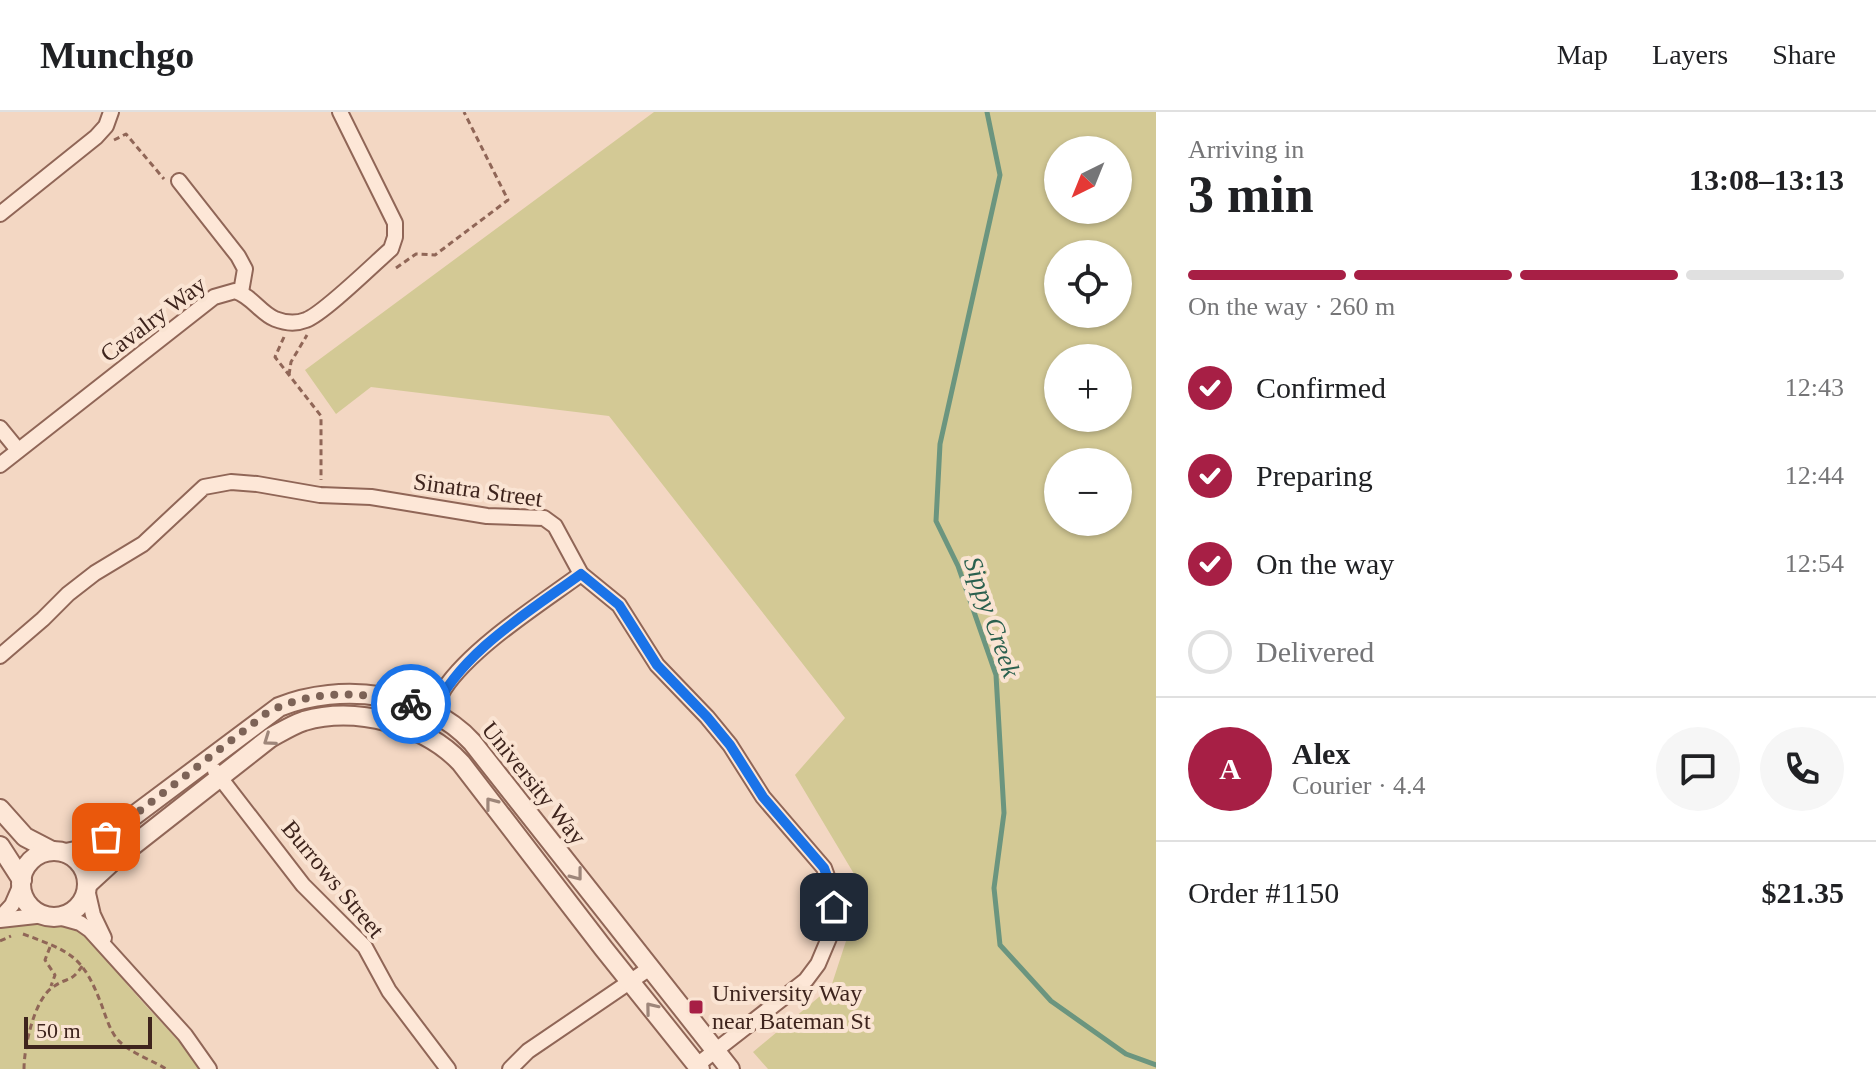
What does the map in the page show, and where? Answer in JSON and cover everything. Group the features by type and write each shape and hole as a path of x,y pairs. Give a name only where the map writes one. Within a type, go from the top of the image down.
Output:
{"street":[{"path":"0,214 96,137 106,126 111,112"},
{"path":"290,323 309,319 391,249 395,237 395,223 340,112"},
{"path":"179,181 238,256 245,269 241,292"},
{"name":"Cavalry Way","path":"0,465 224,292 241,292 268,316 290,323"},
{"path":"0,428 18,450"},
{"name":"Sinatra Street","path":"0,656 77,587 143,544 204,487 231,482 257,484 320,495 371,497 487,516 544,518 555,526 581,574 619,605 657,665 730,745 763,797 824,868 832,890 834,907 829,938 818,964 806,980 699,1067"},
{"path":"423,734 445,689 460,670 509,626 581,574"},
{"name":"University Way","path":"59,852 85,849 100,841 268,712 311,696 351,694 414,705 461,730 472,742 730,1069"},
{"name":"University Way","path":"87,887 112,862 270,738 304,721 349,717 382,720 423,734 461,763 630,983 699,1067"},
{"name":"Burrows Street","path":"207,760 303,885 365,947 389,991 448,1069"},
{"path":"0,809 25,837 82,866 93,915 109,949"},
{"path":"0,846 22,881 26,901 36,911 84,925 185,1035 209,1069"},
{"path":"0,919 12,905 32,860 59,852"},
{"path":"0,919 69,913 77,907 87,887"},
{"path":"510,1069 528,1051 650,968"}],"path":[{"path":"386,275 416,254 435,255 508,200 464,112"},
{"path":"114,141 126,134 163,179 179,181"},
{"path":"290,323 275,357 321,416 320,495"},
{"path":"289,375 291,362 308,333"},
{"path":"0,941 24,934 65,951 91,976 116,1037 128,1048 166,1069"},
{"path":"50,946 45,962 62,983"},
{"path":"50,989 74,977 83,965"},
{"path":"24,1069 31,1027 54,974"}],"shaded area":[{"path":"654,112 1156,112 1156,1069 768,1069 753,1052 831,987 863,889 795,775 845,718 609,416 371,387 336,414 305,370"},
{"path":"32,922 70,926 83,933 201,1069 0,1069 0,928"}],"waterway":[{"name":"Sippy Creek","path":"987,112 1000,175 940,444 936,521 958,566 996,675 1004,813 994,888 1000,945 1051,1001 1126,1054 1156,1065"}],"way so far":[{"path":"106,837 268,712 279,707 311,696 331,694 351,694 411,704"}],"place":[{"name":"University Way near Bateman St","path":"696,1007"}],"route":[{"path":"411,704 433,713 445,689 460,670 509,626 581,574 619,605 657,665 707,717 730,745 763,797 824,868 834,907"}]}
